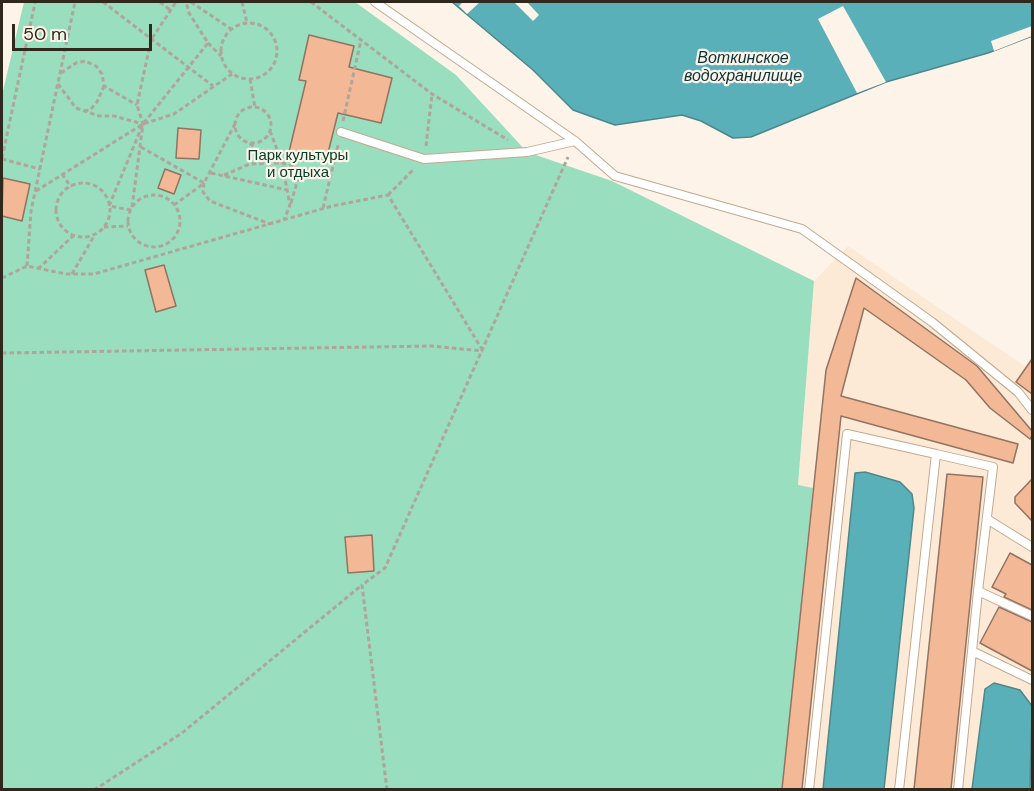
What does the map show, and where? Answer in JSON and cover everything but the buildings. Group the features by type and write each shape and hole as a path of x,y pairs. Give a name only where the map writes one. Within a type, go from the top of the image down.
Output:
{"lane":[{"path":"375,2 575,141 615,176 801,229 932,322 1018,392 1032,410"},
{"path":"341,132 424,159 526,152 575,141"},
{"path":"808,789 847,434 993,467 958,789"},
{"path":"899,789 936,454"},
{"path":"987,519 1032,547"},
{"path":"978,591 1032,616"},
{"path":"972,651 1032,680"}],"path":[{"path":"27,266 31,211 75,2"},
{"path":"103,2 213,86"},
{"path":"160,2 170,10"},
{"path":"109,206 131,208 142,198 152,195 163,197 174,205 180,217 179,228 174,238 166,244 155,247 145,246 136,240 128,226 131,208 141,147 143,124 137,105 151,40 176,2"},
{"path":"186,2 189,13 208,43 221,56 225,66 232,74 250,79 261,76 276,58 276,46 268,31 258,25 247,23 231,29 224,39 221,56"},
{"path":"191,2 231,29"},
{"path":"242,2 247,23"},
{"path":"311,2 432,94 526,152"},
{"path":"35,3 2,159 40,169"},
{"path":"72,274 95,234 104,227 109,217 109,206 143,124 208,43"},
{"path":"60,75 76,63 85,61 96,66 102,74 104,86 97,102 90,110 84,111"},
{"path":"36,191 143,124 174,114 232,74"},
{"path":"250,79 255,108 267,116 282,163 290,205"},
{"path":"58,84 69,103 84,111 143,124"},
{"path":"104,86 137,105"},
{"path":"255,108 242,111 204,183 203,192 210,201 270,224"},
{"path":"235,124 238,135 250,143 268,164"},
{"path":"250,143 261,141 270,130"},
{"path":"94,789 182,733 385,568 575,141"},
{"path":"141,147 204,183"},
{"path":"224,175 250,164 282,163 330,178"},
{"path":"284,220 301,168"},
{"path":"209,174 214,171 287,190"},
{"path":"62,174 70,187"},
{"path":"174,205 204,183"},
{"path":"95,234 84,237 74,235 64,229 57,215 59,198 70,187 81,184 92,185 102,191 109,206"},
{"path":"2,278 27,266 72,274 94,274 333,206 388,195 483,351"},
{"path":"104,227 128,226"},
{"path":"38,268 74,235"},
{"path":"2,353 431,346 483,351"},
{"path":"362,585 387,789"}],"shaded area":[{"path":"848,246 1032,371 1032,706 1020,690 994,683 977,749 972,789 884,789 914,508 912,494 846,555 823,789 782,790 813,489 798,486 814,281"}],"green space":[{"name":"Парк культуры и отдыха","path":"24,2 355,2 456,75 527,152 612,181 814,281 798,485 813,488 782,789 2,790 2,95"}],"water":[{"name":"Воткинское водохранилище","path":"452,2 1032,2 1032,36 988,53 886,82 751,137 733,138 701,121 682,115 615,125 573,110 533,70"},
{"path":"865,472 900,482 912,494 914,508 884,789 823,789 855,473"},
{"path":"994,683 1020,690 1032,706 1030,789 972,789 985,689"}],"pier":[{"path":"463,2 480,2 467,14 459,6"},
{"path":"514,2 527,2 539,15 533,21"},
{"path":"843,6 886,82 857,93 818,19"},
{"path":"1032,26 1032,36 994,51 991,41"}]}
